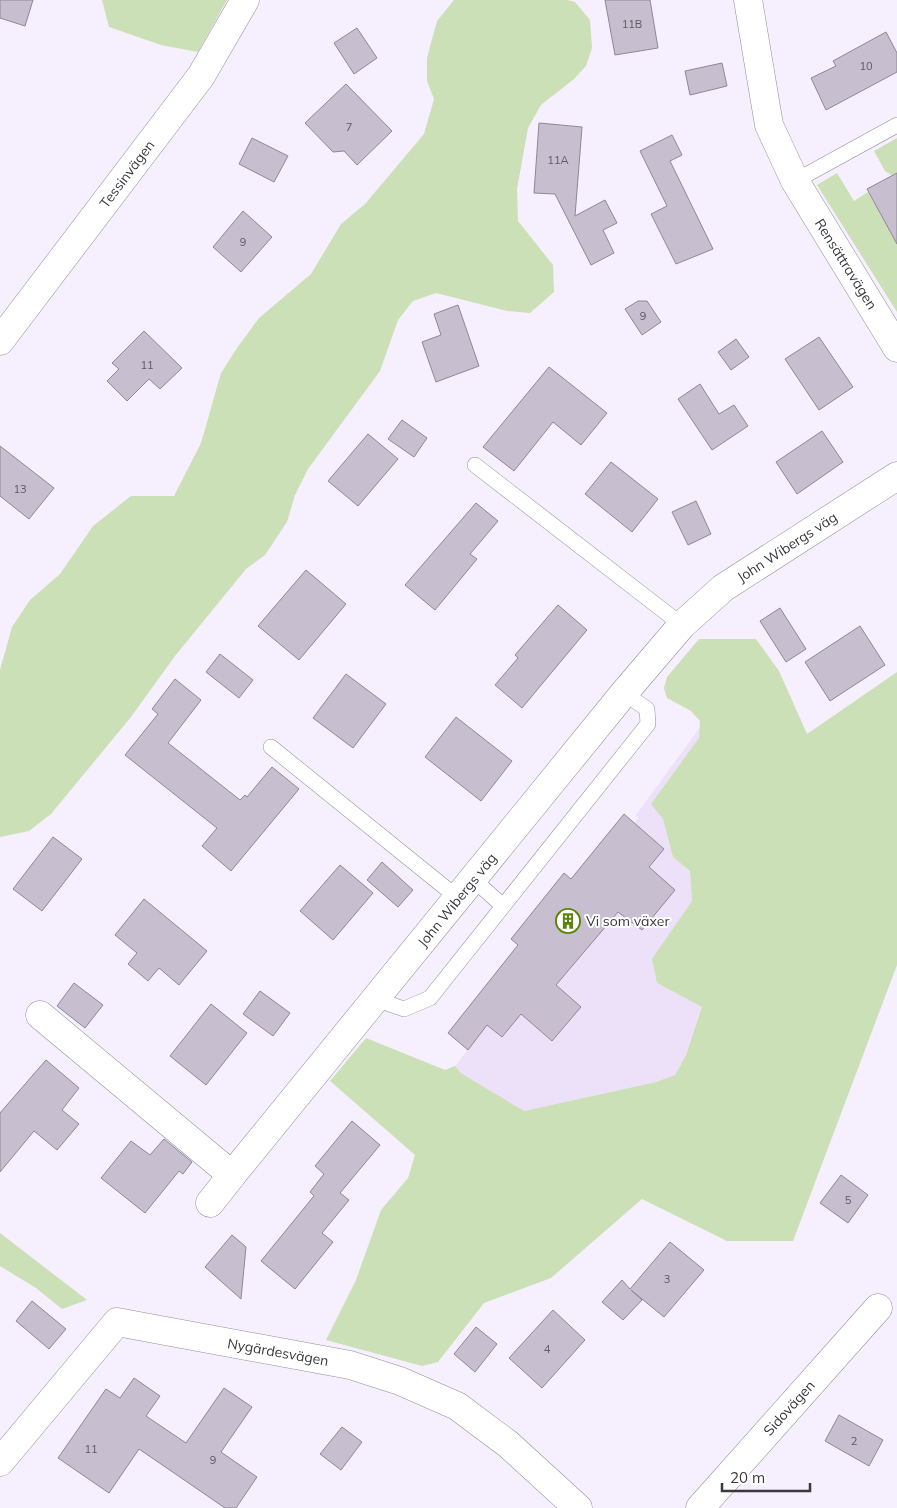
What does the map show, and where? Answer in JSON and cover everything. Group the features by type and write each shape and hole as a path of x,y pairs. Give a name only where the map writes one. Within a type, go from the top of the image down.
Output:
{"street":[{"name":"Tessinvägen","path":"0,341 201,76 245,0"},
{"name":"Rensättravägen","path":"748,0 769,125 795,181 897,348"},
{"name":"John Wibergs väg","path":"210,1204 624,693 682,625 723,588 897,476"},
{"path":"40,1015 232,1175"},
{"name":"Sidovägen","path":"700,1508 878,1308"},
{"name":"Nygärdesvägen","path":"0,1462 117,1322 350,1366 400,1381 457,1406 508,1444 578,1508"}],"lane":[{"path":"795,181 897,126"},
{"path":"475,465 682,625"},
{"path":"375,999 404,1009 430,998 648,724 647,709 624,693"},
{"path":"271,747 466,889 503,906"}],"shaded area":[{"path":"701,726 711,977 698,1025 686,1055 675,1075 656,1082 524,1111 461,1073 455,1066 478,1037 457,1020 467,1009 502,1037 521,1014 552,1041 581,1007 556,985 618,912 642,930 674,890 649,867 664,849 634,823 639,818 636,815"}],"green space":[{"path":"102,0 227,0 198,52 161,45 109,27"},
{"path":"454,0 567,0 575,2 590,20 592,48 586,66 574,79 541,105 528,128 517,189 518,221 553,265 554,292 530,313 507,311 436,293 413,301 398,320 380,371 308,469 295,495 287,522 265,555 246,569 175,656 131,717 51,814 29,831 0,837 0,670 12,627 30,600 60,574 93,526 131,496 174,496 201,443 221,373 237,348 259,318 311,274 341,224 365,204 424,134 434,99 427,81 427,58 437,21"},
{"path":"897,138 897,173 893,176 885,171 874,151"},
{"path":"837,173 854,201 868,192 886,224 897,219 897,312 817,185"},
{"path":"699,639 756,639 779,671 807,734 897,672 897,965 793,1241 727,1241 642,1199 551,1278 484,1303 438,1362 422,1366 326,1340 356,1280 381,1210 408,1178 415,1155 330,1081 366,1038 445,1070 455,1066 461,1073 524,1111 656,1082 675,1075 686,1055 702,1007 657,983 652,959 692,901 690,871 673,857 663,819 651,804 699,738 700,721 691,711 667,698 664,688 667,677"},
{"path":"0,1233 87,1300 62,1309 36,1288 0,1266"}],"building":[{"path":"0,0 33,0 25,26 0,18"},
{"path":"605,0 650,0 658,48 615,55"},
{"path":"357,28 377,58 354,74 334,43"},
{"path":"886,32 897,53 897,72 826,110 811,78 836,66 833,61"},
{"path":"722,63 727,86 690,95 685,71"},
{"path":"346,84 392,131 357,165 344,151 333,152 305,123"},
{"path":"539,123 582,127 575,216 605,200 617,223 603,230 614,253 591,265 555,194 534,193"},
{"path":"672,135 682,155 670,161 713,249 676,264 651,214 667,206 640,151"},
{"path":"252,138 288,156 274,182 239,164"},
{"path":"897,173 897,244 867,189"},
{"path":"243,211 272,237 241,272 213,247"},
{"path":"638,301 647,301 661,322 642,335 625,309"},
{"path":"458,305 479,366 436,382 422,342 441,335 434,314"},
{"path":"144,331 182,368 160,389 149,379 127,401 107,381 119,369 112,363"},
{"path":"819,337 853,387 819,410 785,359"},
{"path":"736,339 749,357 731,370 718,352"},
{"path":"549,367 607,413 581,445 553,422 514,471 483,447"},
{"path":"700,384 719,414 734,405 748,426 712,450 678,399"},
{"path":"402,420 427,438 414,457 388,439"},
{"path":"822,431 843,462 797,494 776,462"},
{"path":"368,434 398,459 358,506 328,481"},
{"path":"0,446 54,488 29,519 0,496"},
{"path":"611,462 658,499 632,532 585,494"},
{"path":"696,501 711,534 688,545 672,512"},
{"path":"476,503 498,521 470,554 477,559 435,610 405,585"},
{"path":"306,570 346,604 299,660 258,626"},
{"path":"558,605 587,630 522,708 495,685 518,658 515,655"},
{"path":"780,608 806,649 786,662 760,621"},
{"path":"860,626 885,665 830,701 805,662"},
{"path":"220,654 253,680 239,698 206,672"},
{"path":"346,674 386,704 353,748 313,718"},
{"path":"175,679 201,700 168,743 240,800 245,795 247,797 272,767 299,789 231,871 202,846 217,828 125,755 158,714 152,709"},
{"path":"456,717 512,761 481,801 425,757"},
{"name":"Vi som växer","path":"624,814 664,849 649,867 675,890 642,930 618,912 556,985 581,1007 552,1041 521,1014 502,1037 487,1025 468,1050 448,1033 518,945 511,939 564,873 571,879"},
{"path":"53,837 82,859 42,911 13,889"},
{"path":"382,862 413,890 398,907 367,880"},
{"path":"340,865 373,893 333,940 300,911"},
{"path":"144,899 207,951 179,985 159,968 148,981 128,964 137,953 115,935"},
{"path":"74,983 103,1005 85,1028 57,1006"},
{"path":"260,991 290,1013 273,1036 243,1014"},
{"path":"211,1004 247,1033 206,1085 170,1056"},
{"path":"46,1060 79,1088 62,1110 79,1124 57,1150 34,1131 0,1172 0,1113"},
{"path":"352,1121 380,1145 340,1193 349,1200 322,1233 333,1242 295,1289 261,1261 314,1196 310,1192 324,1174 315,1166"},
{"path":"164,1139 192,1162 183,1174 179,1171 145,1213 101,1178 131,1141 150,1155"},
{"path":"841,1175 868,1195 848,1223 820,1203"},
{"path":"232,1235 246,1247 241,1299 205,1267"},
{"path":"670,1242 704,1270 664,1317 631,1290 642,1300 623,1320 602,1302 622,1280 630,1289"},
{"path":"32,1301 66,1329 49,1349 16,1321"},
{"path":"553,1310 585,1340 542,1388 509,1358"},
{"path":"476,1327 497,1344 475,1372 454,1354"},
{"path":"134,1378 160,1396 146,1416 186,1443 224,1388 252,1407 221,1452 257,1477 236,1508 225,1508 139,1449 109,1493 58,1458 106,1389 120,1398"},
{"path":"839,1415 883,1440 869,1466 825,1441"},
{"path":"342,1427 362,1442 341,1470 320,1454"}],"place":[{"name":"Vi som växer","path":"568,921"}]}
